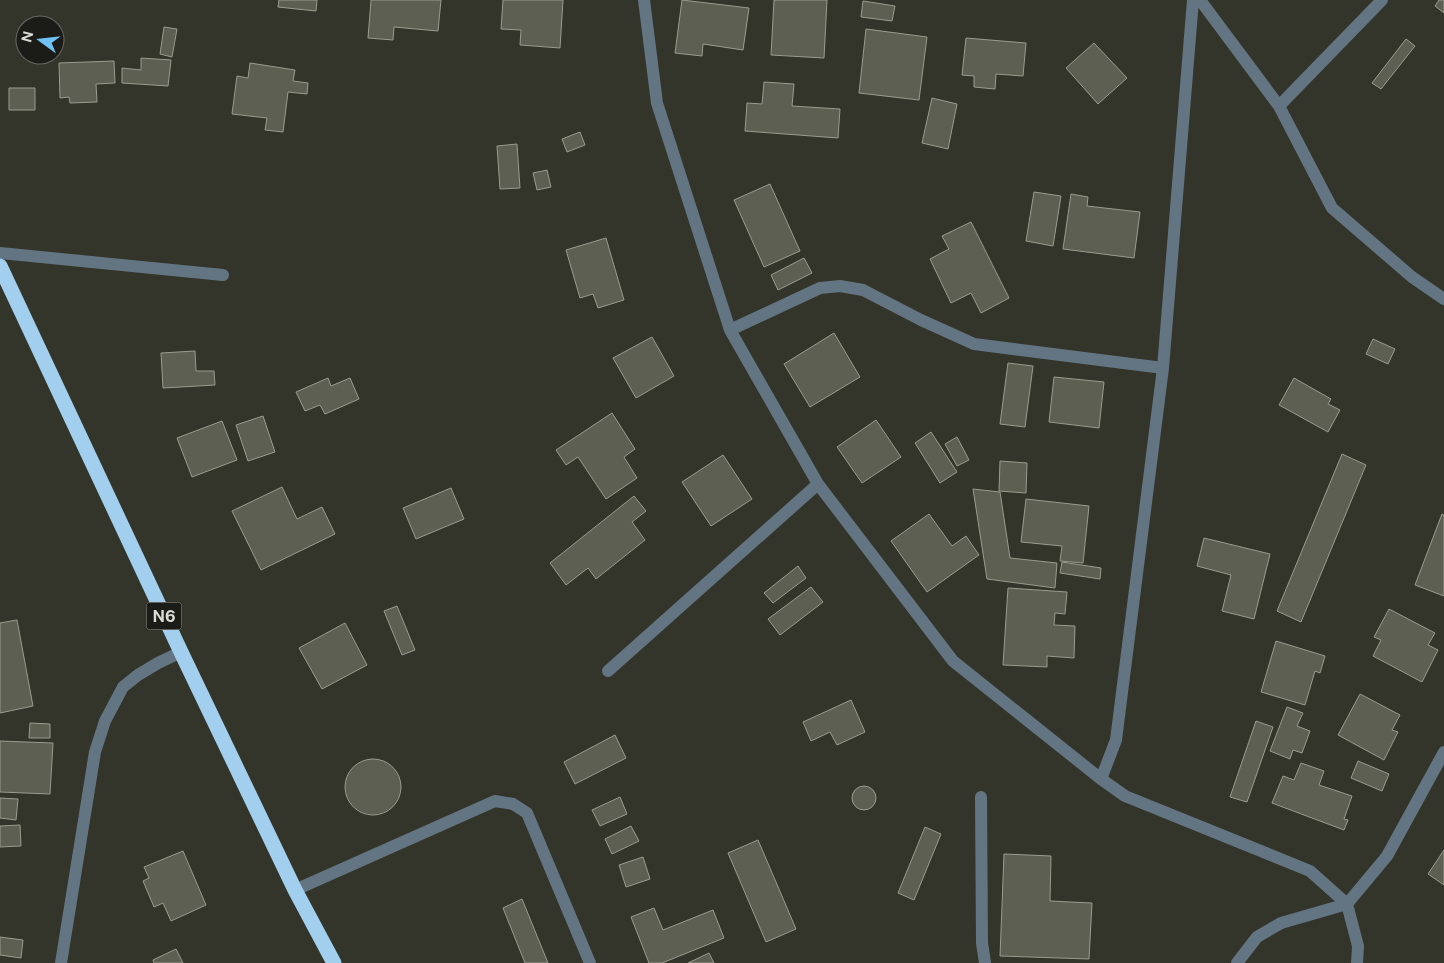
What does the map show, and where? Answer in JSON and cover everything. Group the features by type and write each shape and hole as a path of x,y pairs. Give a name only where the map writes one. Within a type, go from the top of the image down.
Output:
{"highway":[{"name":"N6","path":"0,266 294,890 334,963"}],"street":[{"path":"644,0 657,103 730,330 818,484 953,661 1101,780 1125,796 1310,871 1347,904 1358,946 1357,963"},
{"path":"1101,780 1116,740 1163,368 1193,0"},
{"path":"1200,0 1279,106 1332,208 1412,276 1444,299"},
{"path":"1279,106 1382,0"},
{"path":"0,253 223,275"},
{"path":"730,330 820,288 840,286 864,290 921,320 974,344 1163,368"},
{"path":"608,671 818,484"},
{"path":"61,963 95,752 105,722 123,688 138,675 181,652"},
{"path":"1237,963 1257,937 1281,923 1347,904 1387,856 1444,752"},
{"path":"982,797 982,944 986,963"},
{"path":"294,890 495,801 513,804 527,814 590,963"}],"building":[{"path":"279,0 317,0 316,11 278,7"},
{"path":"371,0 441,0 438,31 394,27 393,40 368,38"},
{"path":"503,0 563,0 560,48 520,45 521,30 501,29"},
{"path":"682,0 749,8 743,50 703,44 702,56 675,53"},
{"path":"774,0 827,0 824,58 771,55"},
{"path":"1439,0 1444,0 1444,13 1435,6"},
{"path":"863,1 895,6 892,21 861,17"},
{"path":"164,27 177,29 172,57 160,54"},
{"path":"866,29 927,37 919,100 859,93"},
{"path":"966,38 1026,43 1023,76 996,74 995,89 974,87 974,76 962,75"},
{"path":"1406,39 1415,46 1381,89 1372,83"},
{"path":"1094,43 1127,78 1098,104 1066,68"},
{"path":"141,58 171,60 168,86 122,83 122,68 141,70"},
{"path":"114,61 115,83 96,84 97,102 70,103 69,97 60,98 59,65 65,65 65,63"},
{"path":"250,63 295,70 293,81 308,83 307,94 288,92 283,132 265,130 267,118 232,114 237,76 248,78"},
{"path":"764,82 794,84 792,106 840,109 838,138 745,131 747,103 762,104"},
{"path":"9,88 35,88 35,110 9,110"},
{"path":"932,98 957,104 948,149 922,143"},
{"path":"580,132 585,145 567,152 562,139"},
{"path":"517,144 520,188 500,189 497,146"},
{"path":"547,170 551,187 537,190 533,173"},
{"path":"770,184 800,251 764,267 734,200"},
{"path":"1034,192 1061,196 1053,246 1026,241"},
{"path":"1071,194 1088,197 1087,206 1140,212 1134,258 1063,249"},
{"path":"971,222 1009,298 981,313 971,293 951,303 930,259 949,249 942,236"},
{"path":"606,238 624,300 598,308 593,294 580,298 566,250"},
{"path":"804,258 812,273 778,290 771,275"},
{"path":"834,333 860,377 810,407 784,364"},
{"path":"652,337 674,376 636,398 613,358"},
{"path":"1373,339 1395,349 1388,364 1366,354"},
{"path":"195,351 196,371 214,371 215,385 163,388 161,353"},
{"path":"1008,363 1033,366 1025,427 1000,424"},
{"path":"1054,377 1104,382 1099,428 1049,422"},
{"path":"328,378 331,386 350,378 359,399 325,414 320,405 305,411 296,392"},
{"path":"1294,378 1331,399 1328,404 1340,410 1328,432 1279,405"},
{"path":"612,413 635,449 624,457 637,478 606,499 578,457 566,465 556,450"},
{"path":"263,416 275,452 248,461 236,425"},
{"path":"876,420 901,457 862,483 837,447"},
{"path":"222,421 237,460 192,477 177,438"},
{"path":"931,432 957,472 940,483 915,443"},
{"path":"957,437 969,460 957,466 945,444"},
{"path":"1342,454 1366,465 1301,622 1277,611"},
{"path":"723,455 752,499 711,526 682,482"},
{"path":"1000,461 1027,463 1026,493 999,491"},
{"path":"282,487 297,519 322,507 335,534 261,570 232,511"},
{"path":"451,488 464,519 416,539 403,508"},
{"path":"973,489 1000,492 1010,558 1057,563 1055,588 987,579"},
{"path":"634,496 646,511 632,522 645,540 596,579 588,568 566,585 550,563"},
{"path":"1026,499 1089,506 1083,563 1060,561 1062,546 1021,542"},
{"path":"929,514 952,546 966,536 979,555 927,592 891,541"},
{"path":"1442,514 1444,515 1444,596 1415,585"},
{"path":"1204,538 1270,554 1254,619 1222,611 1231,575 1197,566"},
{"path":"1062,562 1101,568 1100,579 1060,573"},
{"path":"798,566 806,578 773,603 764,593"},
{"path":"811,587 823,602 780,635 768,619"},
{"path":"1008,588 1067,592 1065,614 1055,613 1054,625 1075,626 1074,658 1047,656 1047,667 1003,665"},
{"path":"397,606 415,650 402,655 384,611"},
{"path":"1389,609 1435,633 1428,645 1438,650 1422,682 1373,656 1381,640 1374,637"},
{"path":"17,620 33,706 0,713 0,623"},
{"path":"345,623 367,665 322,689 299,648"},
{"path":"1276,641 1325,656 1320,673 1315,671 1305,705 1261,692"},
{"path":"1360,694 1400,715 1392,730 1398,732 1384,760 1338,735"},
{"path":"851,700 865,732 837,745 830,732 811,741 803,722"},
{"path":"1287,707 1303,713 1297,726 1310,731 1302,753 1293,750 1290,759 1270,751"},
{"path":"1256,721 1273,727 1247,802 1230,797"},
{"path":"30,723 50,724 50,738 29,738"},
{"path":"615,735 626,758 575,784 564,762"},
{"path":"0,741 53,743 50,794 0,792"},
{"path":"373,759 384,761 393,767 399,776 401,787 399,798 393,807 384,813 373,815 362,813 353,807 347,798 345,787 347,776 353,767 362,761"},
{"path":"1358,761 1389,774 1382,791 1351,778"},
{"path":"1301,763 1324,771 1319,785 1352,796 1344,819 1348,820 1344,830 1272,803 1283,776 1294,780"},
{"path":"864,786 873,789 876,798 873,807 864,810 855,807 852,798 855,789"},
{"path":"620,797 627,814 600,826 592,810"},
{"path":"0,798 18,799 16,820 0,818"},
{"path":"20,825 21,846 0,847 0,826"},
{"path":"631,826 639,841 612,854 605,839"},
{"path":"925,827 941,834 914,900 898,893"},
{"path":"758,840 796,929 766,942 728,853"},
{"path":"1444,850 1444,885 1428,874"},
{"path":"183,851 206,905 171,921 163,903 154,907 143,881 149,878 144,867"},
{"path":"1004,854 1051,856 1050,901 1092,903 1089,959 1000,956"},
{"path":"643,857 650,879 626,887 619,865"},
{"path":"522,899 548,963 525,963 503,908"},
{"path":"654,908 663,930 713,910 724,938 662,963 649,963 631,917"},
{"path":"0,937 23,940 21,958 0,955"},
{"path":"176,949 183,963 154,963 153,960"},
{"path":"709,953 714,963 688,963"}]}
